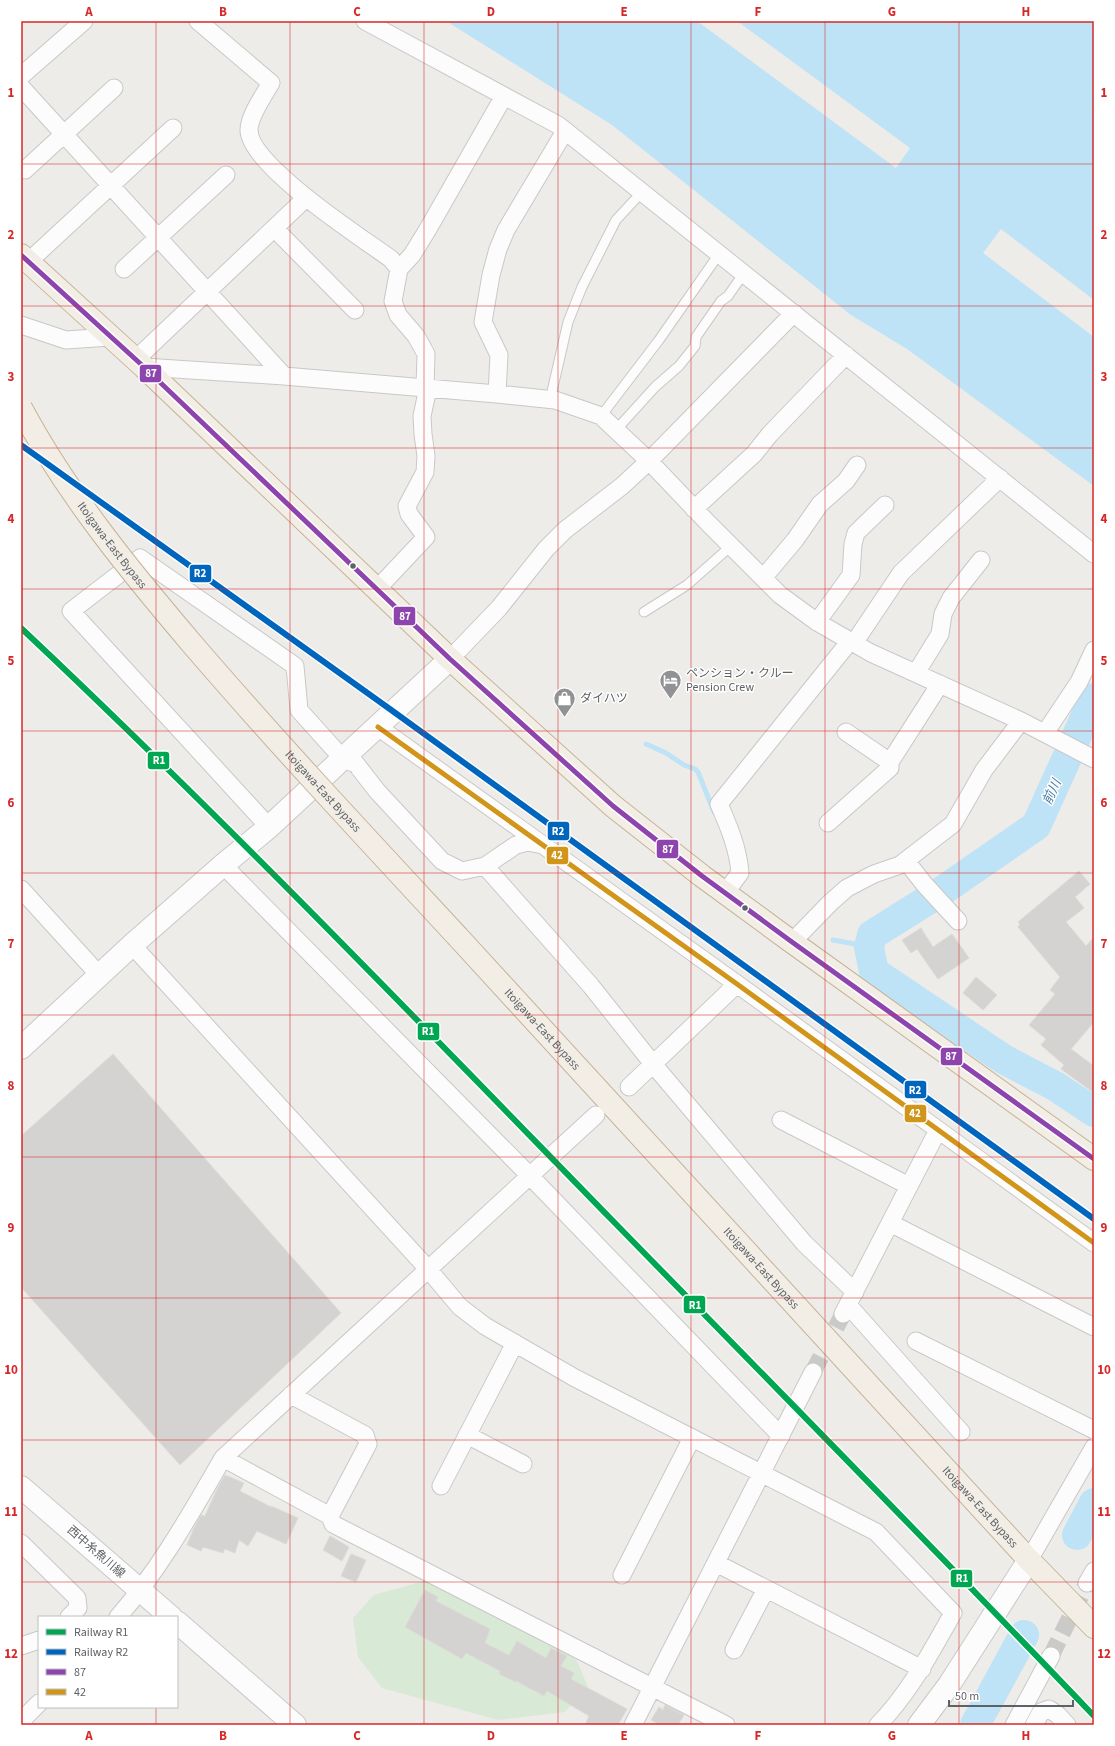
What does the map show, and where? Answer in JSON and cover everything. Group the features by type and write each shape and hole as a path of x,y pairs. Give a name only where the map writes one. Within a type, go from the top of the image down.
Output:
{"highway":[{"path":"25,258 140,364 450,659 613,806 725,893 1094,1158"},
{"name":"Itoigawa-East Bypass","path":"21,408 71,489 118,553 160,607 240,701 1029,1560 1094,1627"}],"street":[{"path":"21,76 84,21"},
{"path":"198,21 271,83 253,115 249,130 254,146 266,162 306,198 391,259 399,269"},
{"path":"365,21 558,125 1094,554"},
{"path":"21,87 284,376"},
{"path":"25,170 114,88"},
{"path":"377,589 426,537 409,514 407,506 425,472 426,456 422,416 427,388 426,354 416,336 398,315 394,301 399,269 412,255 428,230 504,96"},
{"path":"25,258 110,185 173,128"},
{"path":"497,394 499,355 483,322 491,275 498,249 506,230 565,131"},
{"path":"124,269 226,175"},
{"path":"140,364 207,290 306,198"},
{"path":"274,228 355,310"},
{"path":"21,1048 132,945 223,865 269,827 450,659 499,608 546,549 565,530 622,486 649,461 794,313"},
{"path":"21,325 66,340 110,337"},
{"path":"694,509 754,454 770,434 846,355"},
{"path":"140,364 497,394 550,400 600,416 649,461 694,509 780,595 817,622 871,653 1021,721 1093,759"},
{"path":"763,578 795,540 820,504 846,480 857,465"},
{"path":"725,893 740,872 739,860 732,833 719,804 852,642 901,573 1000,478"},
{"path":"817,622 851,575 853,544 856,533 885,505"},
{"path":"269,827 70,611 140,558 295,666 299,710 343,759 356,764 377,790 442,861 462,871 485,866 516,845 528,842 543,845"},
{"path":"916,673 940,634 943,614 951,598 981,560"},
{"path":"1051,736 1080,682 1094,650"},
{"path":"828,823 890,768 890,762 940,684"},
{"path":"792,942 831,902 847,888 874,874 900,865 953,824 984,770 1021,721"},
{"path":"378,727 737,984 1094,1243"},
{"path":"846,732 890,762"},
{"path":"906,861 925,885 958,920"},
{"path":"223,865 530,1176 781,1436"},
{"path":"485,866 591,986 653,1064 804,1243 849,1303 961,1432"},
{"path":"21,888 100,976"},
{"path":"132,945 428,1269 460,1307 485,1326 575,1378 876,1532 953,1613 922,1669 896,1706 878,1725"},
{"path":"629,1087 737,984"},
{"path":"119,1616 141,1591 195,1506 223,1458 596,1115"},
{"path":"781,1120 909,1186"},
{"path":"849,1303 938,1130"},
{"path":"890,1223 1094,1327"},
{"path":"916,1341 1094,1430"},
{"path":"441,1486 515,1343"},
{"path":"633,1725 813,1372"},
{"path":"291,1395 365,1435 368,1444 330,1516 332,1524 726,1725"},
{"path":"467,1435 523,1464"},
{"path":"622,1575 692,1438"},
{"path":"919,1725 948,1685 1029,1560 1094,1447"},
{"path":"223,1458 330,1516"},
{"name":"西中糸魚川線","path":"21,1487 170,1616"},
{"path":"21,1543 77,1598 78,1608 70,1616"},
{"path":"716,1563 922,1669"},
{"path":"734,1650 766,1589"},
{"path":"178,1623 295,1725"},
{"path":"21,1646 38,1640"},
{"path":"1014,1725 1051,1656"},
{"path":"21,1724 26,1716 38,1704"},
{"path":"1034,1725 1041,1712 1048,1709 1058,1715 1067,1725"}],"lane":[{"path":"550,400 568,322 582,287 616,220 642,192"},
{"path":"600,416 659,340 719,254"},
{"path":"616,430 655,388 679,366 694,346 696,337 721,301 728,296 744,274"},
{"path":"644,612 687,585 731,546"}],"green space":[{"path":"431,1579 553,1641 577,1661 588,1687 565,1712 498,1720 382,1688 358,1657 353,1618 374,1595"}],"water":[{"path":"446,21 1094,21 1094,486 907,349 851,315 612,125"}],"pier":[{"path":"697,21 737,21 910,148 896,168"},
{"path":"1001,229 1094,300 1094,337 983,253"}],"building":[{"path":"1079,871 1090,884 1075,897 1084,908 1066,922 1086,946 1094,937 1094,1022 1071,1049 1094,1066 1094,1093 1061,1069 1064,1065 1041,1045 1046,1039 1029,1025 1055,994 1050,990 1060,977 1018,927 1020,924 1018,922"},
{"path":"921,928 933,947 952,934 969,958 938,979 917,949 911,953 902,940"},
{"path":"976,977 997,995 983,1010 963,993"},
{"path":"113,1054 341,1313 180,1465 21,1287 21,1136"},
{"path":"225,1475 244,1483 240,1491 271,1507 298,1518 286,1544 257,1531 248,1546 239,1540 235,1553 225,1549 223,1553 203,1547 201,1551 187,1545 201,1515 205,1516"},
{"path":"330,1536 349,1547 342,1561 323,1550"},
{"path":"351,1554 366,1560 356,1582 341,1576"},
{"path":"425,1590 438,1597 436,1601 490,1629 485,1643 509,1655 517,1641 546,1658 551,1648 567,1656 561,1666 574,1673 571,1679 627,1709 618,1725 585,1725 589,1716 547,1691 544,1696 499,1674 500,1671 466,1653 462,1659 405,1627"},
{"path":"665,1705 684,1715 678,1725 660,1725 651,1720 659,1707 663,1710"}],"waterway":[{"name":"前川","path":"1094,698 1036,826 942,891 872,935 869,947 874,972 1005,1060 1055,1086 1094,1112"},
{"path":"646,744 666,753 684,765 695,769 698,772 714,812"},
{"path":"833,940 861,945 870,942"},
{"name":"前川","path":"1077,1535 1094,1503"},
{"name":"前川","path":"975,1725 1024,1635"}],"tunnel":[{"path":"813,1372 843,1314"},
{"path":"1051,1656 1087,1583"}],"rail line":[{"name":"R2","path":"21,445 394,712 1094,1219"},
{"name":"R1","path":"21,628 172,773 320,921 914,1529 1094,1716"}],"transit line":[{"name":"87","path":"21,255 144,367 450,659 613,806 702,876 1094,1159"},
{"name":"42","path":"378,727 737,984 1094,1243"}],"place":[{"name":"ペンション・クルー Pension Crew","path":"670,700"},
{"name":"ダイハツ","path":"565,718"}]}
